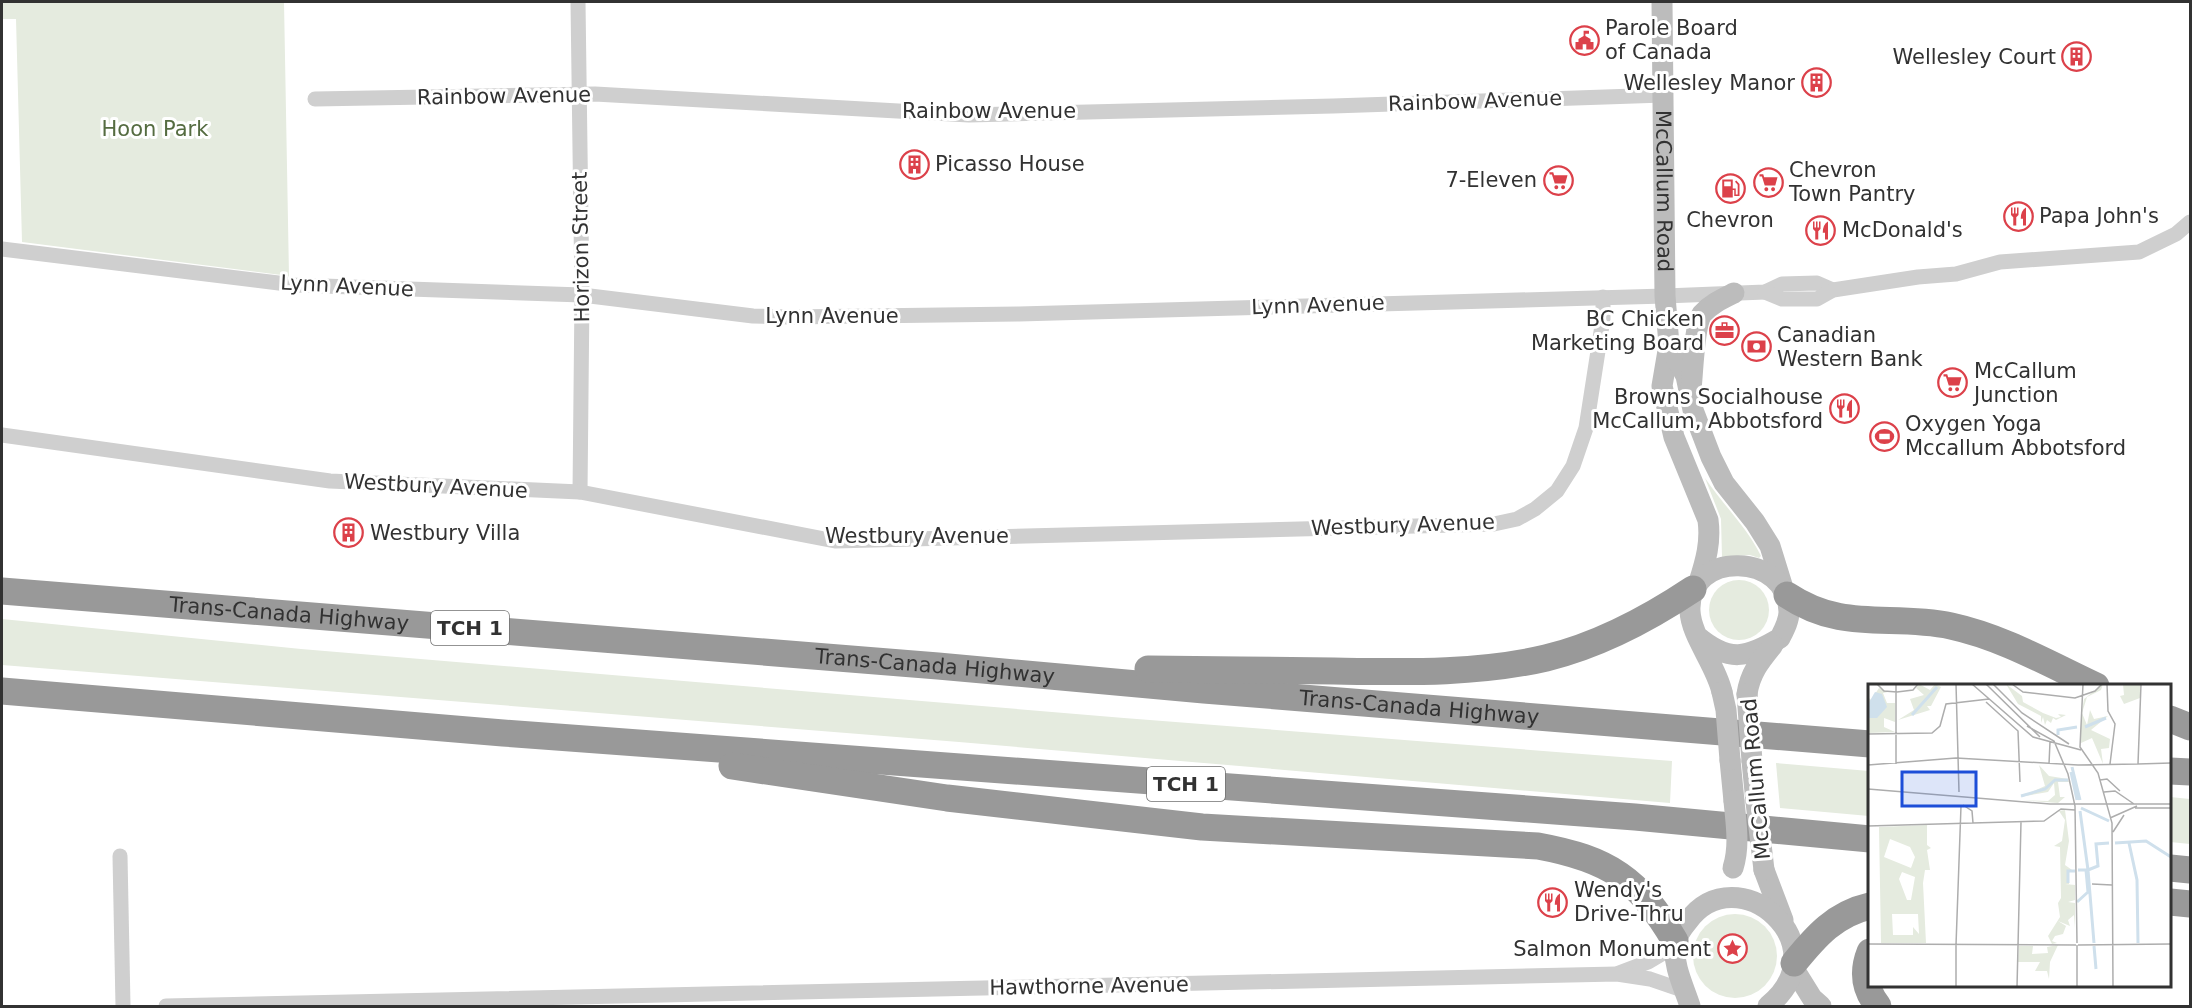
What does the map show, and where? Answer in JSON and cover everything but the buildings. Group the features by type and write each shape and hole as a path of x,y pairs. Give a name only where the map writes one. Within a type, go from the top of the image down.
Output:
{"highway":[{"path":"938,666 1359,672 1496,666 1546,658 1598,642 1657,612 1696,585"},
{"name":"Trans-Canada Highway","path":"2,591 1868,744"},
{"path":"1785,592 1808,608 1837,618 1862,621 1932,622 1970,630 2000,641 2092,684"},
{"name":"TCH 1","path":"2,691 503,733 1635,817 1868,839"},
{"path":"2171,719 2190,727"},
{"path":"503,733 947,798 1190,825 1538,846 1584,857 1625,878 1657,910 1675,943"},
{"path":"2171,771 2190,772"},
{"path":"2171,868 2190,870"},
{"path":"2171,903 2190,904"},
{"path":"1794,966 1817,934 1834,920 1868,906"},
{"path":"1868,956 1865,980 1870,996 1878,1006"}],"main road":[{"name":"McCallum Road","path":"1662,2 1665,296 1669,345 1662,386 1664,403 1674,437 1701,501 1709,527 1708,550 1696,585"},
{"path":"1691,395 1696,332 1700,316 1713,304 1734,293"},
{"name":"McCallum Road","path":"1669,345 1686,376 1693,410 1711,457 1724,483 1763,533 1770,546 1785,592"},
{"path":"1735,565 1764,572 1785,592 1789,614 1780,638 1750,654 1735,655 1720,652 1698,636 1691,622 1689,609 1696,585 1708,574 1735,565"},
{"name":"McCallum Road","path":"1675,943 1693,914 1722,887 1737,857 1726,710 1714,667 1698,636"},
{"name":"McCallum Road","path":"1780,638 1755,667 1748,683 1747,694 1764,870 1793,945 1794,966"},
{"path":"1704,904 1726,897 1741,897 1759,903 1786,926"},
{"path":"1675,943 1677,967 1691,1000"},
{"path":"1768,1006 1776,1000 1788,983 1794,966"},
{"path":"1794,966 1812,998 1821,1006"}],"street":[{"name":"Horizon Street","path":"578,2 582,295 580,492"},
{"name":"Rainbow Avenue","path":"315,99 579,95 969,115 1354,106 1664,95"},
{"name":"Lynn Avenue","path":"2,249 295,285 582,295 753,316 789,318 1019,314 1765,292 1782,299 1817,298 1833,290 1918,277 1956,274 2000,261 2124,255 2139,252 2176,234 2190,222"},
{"name":"Westbury Avenue","path":"2,435 330,481 580,492 834,541 1494,524 1517,519 1535,509 1557,491 1573,466 1586,428 1603,320 1603,297"},
{"path":"120,856 123,1006"},
{"name":"Hawthorne Avenue","path":"1617,974 1648,962 1675,943"},
{"name":"Hawthorne Avenue","path":"166,1006 608,1002 1617,974 1650,980 1691,1000"}],"green space":[{"name":"Hoon Park","path":"2,2 284,2 289,276 22,242 16,19 2,19"},
{"path":"1705,478 1749,535 1761,556 1759,558 1750,555 1722,557 1721,519"},
{"path":"1733,580 1745,580 1756,585 1764,593 1769,610 1767,622 1756,635 1745,640 1733,640 1722,635 1714,627 1709,616 1709,604 1714,593 1722,585"},
{"path":"2,619 301,649 1672,761 1670,803 959,742 2,665"},
{"path":"1776,763 1868,771 1868,816 1780,808"},
{"path":"2171,797 2190,799 2190,844 2171,842"},
{"path":"1735,914 1751,917 1765,926 1774,940 1777,956 1774,972 1765,986 1751,995 1735,998 1719,995 1705,986 1696,972 1693,956 1696,940 1705,926 1719,917"}],"place":[{"name":"Parole Board of Canada","path":"1584,40"},
{"name":"Wellesley Court","path":"2077,57"},
{"name":"Wellesley Manor","path":"1816,83"},
{"name":"Picasso House","path":"914,164"},
{"name":"7-Eleven","path":"1558,180"},
{"name":"Chevron Town Pantry","path":"1768,182"},
{"name":"Chevron","path":"1730,189"},
{"name":"Papa John's","path":"2018,216"},
{"name":"McDonald's","path":"1821,230"},
{"name":"BC Chicken Marketing Board","path":"1725,331"},
{"name":"Canadian Western Bank","path":"1756,347"},
{"name":"McCallum Junction","path":"1953,383"},
{"name":"Browns Socialhouse McCallum, Abbotsford","path":"1844,409"},
{"name":"Oxygen Yoga Mccallum Abbotsford","path":"1884,436"},
{"name":"Westbury Villa","path":"349,533"},
{"name":"Wendy's Drive-Thru","path":"1553,902"},
{"name":"Salmon Monument","path":"1732,949"}]}
